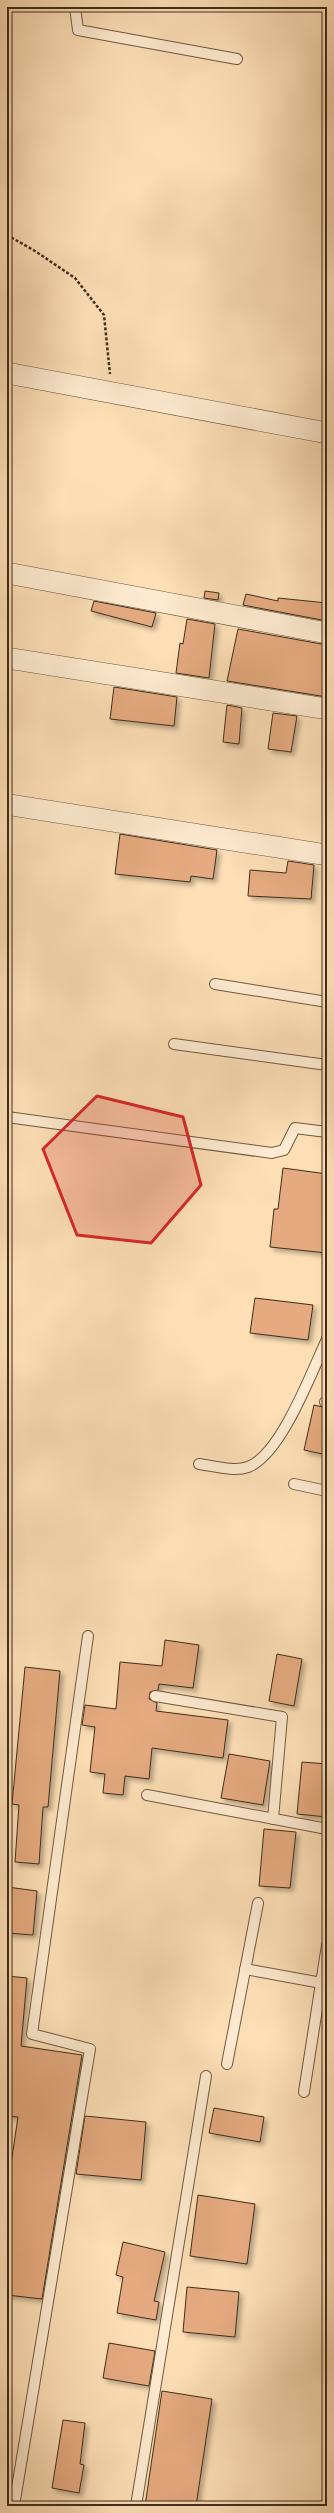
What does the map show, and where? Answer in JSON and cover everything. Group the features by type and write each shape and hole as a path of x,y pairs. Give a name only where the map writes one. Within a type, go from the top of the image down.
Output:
{"street":[{"path":"7,373 327,433"},
{"path":"7,573 327,633"},
{"path":"7,658 327,709"},
{"path":"11,806 327,855"}],"lane":[{"path":"75,7 78,30 237,59"},
{"path":"215,984 327,1002"},
{"path":"174,1044 327,1065"},
{"path":"7,1117 272,1153 284,1150 295,1128 327,1132"},
{"path":"200,1464 246,1468 256,1463 285,1428 327,1339"},
{"path":"294,1484 327,1491"},
{"path":"14,2506 90,2048 32,2034 88,1636"},
{"path":"155,1696 282,1717 273,1819"},
{"path":"147,1795 327,1829"},
{"path":"228,2064 258,1903"},
{"path":"304,2092 324,1984 327,1946"},
{"path":"245,1969 324,1984"},
{"path":"136,2506 206,2076"}],"path":[{"path":"7,235 35,251 75,278 104,315 111,366 108,392"}],"highlighted area":[{"path":"97,1096 183,1117 201,1185 151,1243 77,1235 43,1149"}],"building":[{"path":"205,591 219,593 218,600 204,598"},
{"path":"246,594 278,601 278,598 327,603 327,621 243,605"},
{"path":"94,601 156,613 152,627 91,611"},
{"path":"187,619 215,624 209,678 176,673 180,643 183,644"},
{"path":"238,629 327,645 327,697 227,681"},
{"path":"114,687 177,697 174,726 110,719"},
{"path":"227,705 242,708 239,744 223,742"},
{"path":"273,713 297,716 291,752 268,749"},
{"path":"120,834 217,850 213,879 191,876 190,882 115,874"},
{"path":"288,861 314,865 311,899 248,896 250,870 286,873"},
{"path":"283,1168 327,1174 327,1253 270,1247 274,1209 278,1209"},
{"path":"255,1298 313,1305 308,1340 250,1333"},
{"path":"314,1405 327,1408 327,1455 304,1450"},
{"path":"165,1640 199,1645 193,1688 159,1684 158,1690 150,1692 149,1699 157,1703 156,1711 228,1720 223,1758 152,1748 149,1779 125,1776 123,1795 103,1793 105,1774 90,1772 95,1727 82,1725 85,1705 116,1709 120,1662 162,1666"},
{"path":"277,1654 302,1659 294,1706 269,1701"},
{"path":"25,1667 60,1671 48,1807 43,1807 39,1864 15,1862 19,1805 12,1804"},
{"path":"229,1754 270,1761 263,1805 221,1798"},
{"path":"302,1762 327,1764 327,1817 297,1814"},
{"path":"264,1829 296,1832 290,1888 259,1886"},
{"path":"7,1887 37,1891 33,1935 7,1933"},
{"path":"7,1976 27,1978 21,2046 82,2055 42,2299 7,2295 7,2191 18,2117 7,2116"},
{"path":"214,2108 264,2117 260,2142 209,2133"},
{"path":"85,2116 146,2122 141,2180 76,2174"},
{"path":"198,2195 255,2204 247,2264 190,2256"},
{"path":"123,2242 165,2252 154,2301 159,2302 156,2320 117,2313 123,2277 116,2275"},
{"path":"187,2287 239,2292 235,2337 183,2332"},
{"path":"109,2343 155,2351 149,2386 103,2378"},
{"path":"162,2391 212,2399 196,2506 145,2506"},
{"path":"63,2420 85,2423 80,2464 84,2465 79,2493 52,2488"}]}
